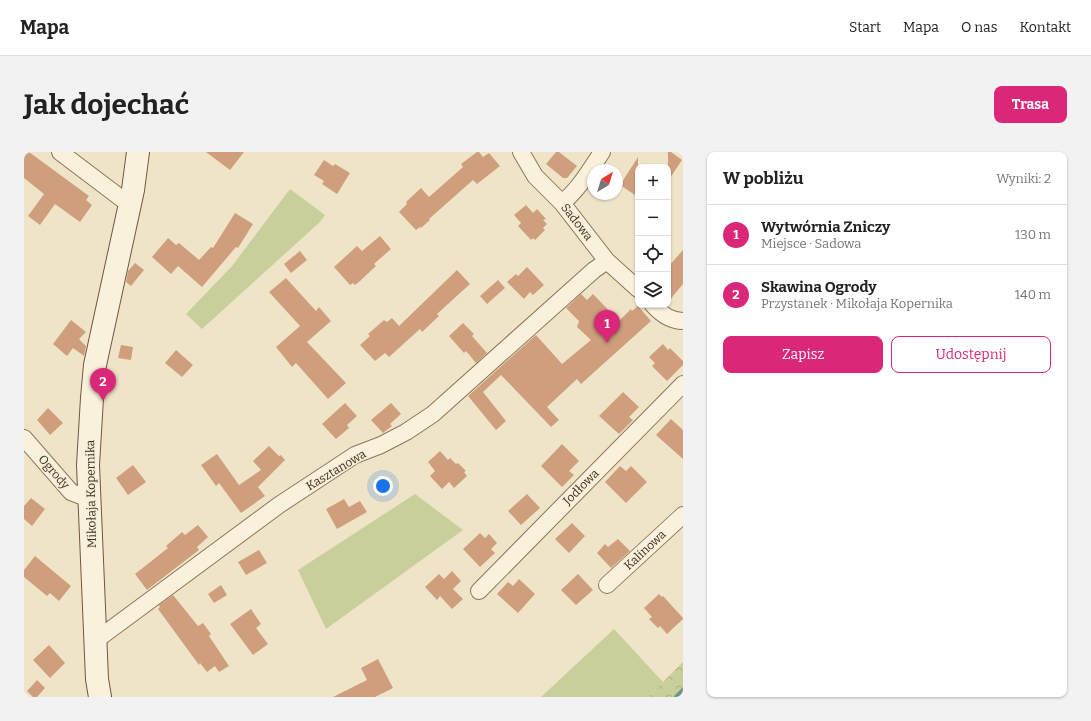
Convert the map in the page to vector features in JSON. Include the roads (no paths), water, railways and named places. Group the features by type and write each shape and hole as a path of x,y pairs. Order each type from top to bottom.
{"street":[{"path":"60,152 130,205"},
{"name":"Mikołaja Kopernika","path":"100,697 97,679 95,641 88,464 95,365 117,260 134,190 138,152"},
{"name":"Sadowa","path":"521,152 534,176 562,203 607,261 635,287"},
{"path":"562,203 578,188 602,152"},
{"name":"Kasztanowa","path":"95,641 279,505 355,455 381,445 406,432 433,414 594,270 607,261"},
{"path":"656,308 662,314 676,321 683,321"},
{"name":"Jodłowa","path":"478,591 683,384"},
{"name":"Ogrody","path":"24,438 71,492 89,500"},
{"name":"Kalinowa","path":"607,585 683,515"}],"waterway":[{"path":"676,697 683,690"}],"place":[{"name":"Wytwórnia Zniczy","path":"607,343"},
{"name":"Skawina Ogrody","path":"103,401"}]}
